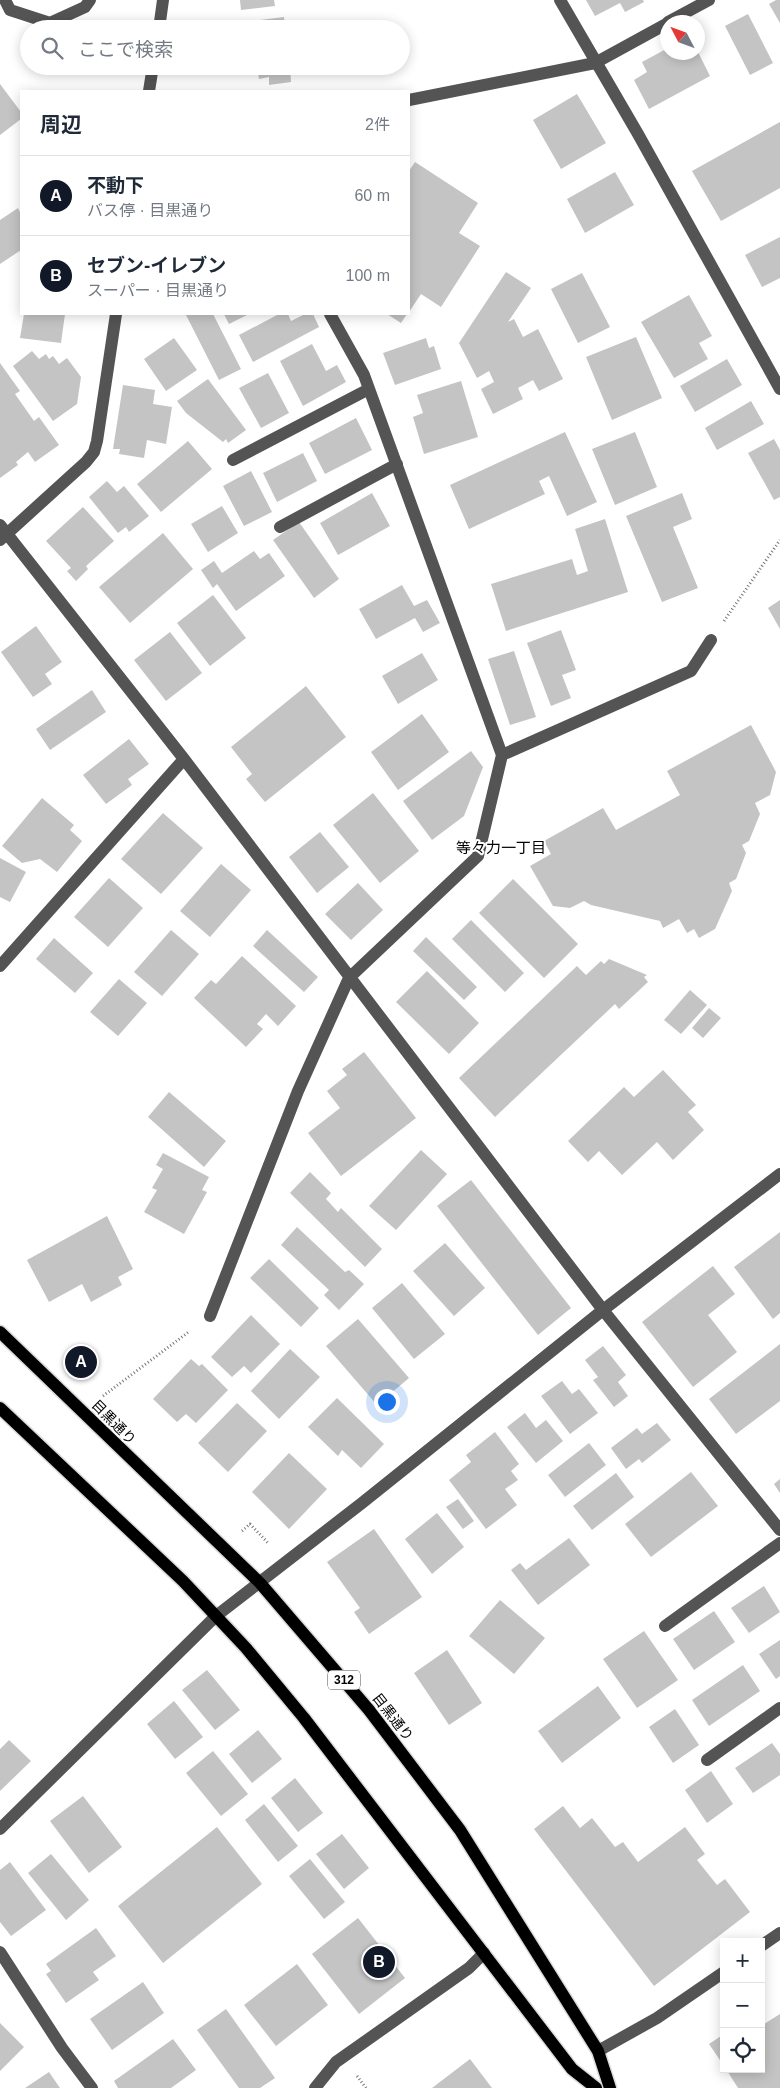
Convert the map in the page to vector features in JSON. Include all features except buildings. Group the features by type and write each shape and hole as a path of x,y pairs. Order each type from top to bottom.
{"main road":[{"name":"目黒通り","path":"0,1332 260,1583 369,1710 460,1830 598,2051 610,2088"},
{"path":"0,1408 184,1581 216,1616 304,1718 572,2069 596,2088"}],"street":[{"path":"5,0 10,10 41,20"},
{"path":"57,20 85,7 90,0"},
{"path":"160,20 163,0"},
{"path":"560,0 638,134 780,389"},
{"path":"682,15 709,0"},
{"path":"410,100 595,63 660,27"},
{"path":"150,90 152,75"},
{"path":"116,315 94,452 86,462 2,533 184,760 603,1310 780,1530"},
{"path":"210,1316 298,1091 349,978 478,856 502,755 364,375 331,315"},
{"path":"233,460 369,389"},
{"path":"280,527 397,464"},
{"path":"502,755 691,671 711,640"},
{"path":"0,966 184,760"},
{"path":"0,1829 216,1616 603,1310 780,1174"},
{"path":"665,1626 780,1543"},
{"path":"707,1760 780,1708"},
{"path":"765,1943 780,1933"},
{"path":"0,1952 62,2048 92,2088"},
{"path":"315,2088 336,2062 469,1968 484,1953"},
{"path":"598,2051 656,2018 720,1975"}],"path":[{"path":"711,640 780,540"},
{"path":"82,1411 210,1316"}],"place":[{"name":"不動下","path":"81,1362"},
{"name":"セブン-イレブン","path":"379,1962"}],"district":[{"name":"等々力一丁目","path":"501,847"}]}
